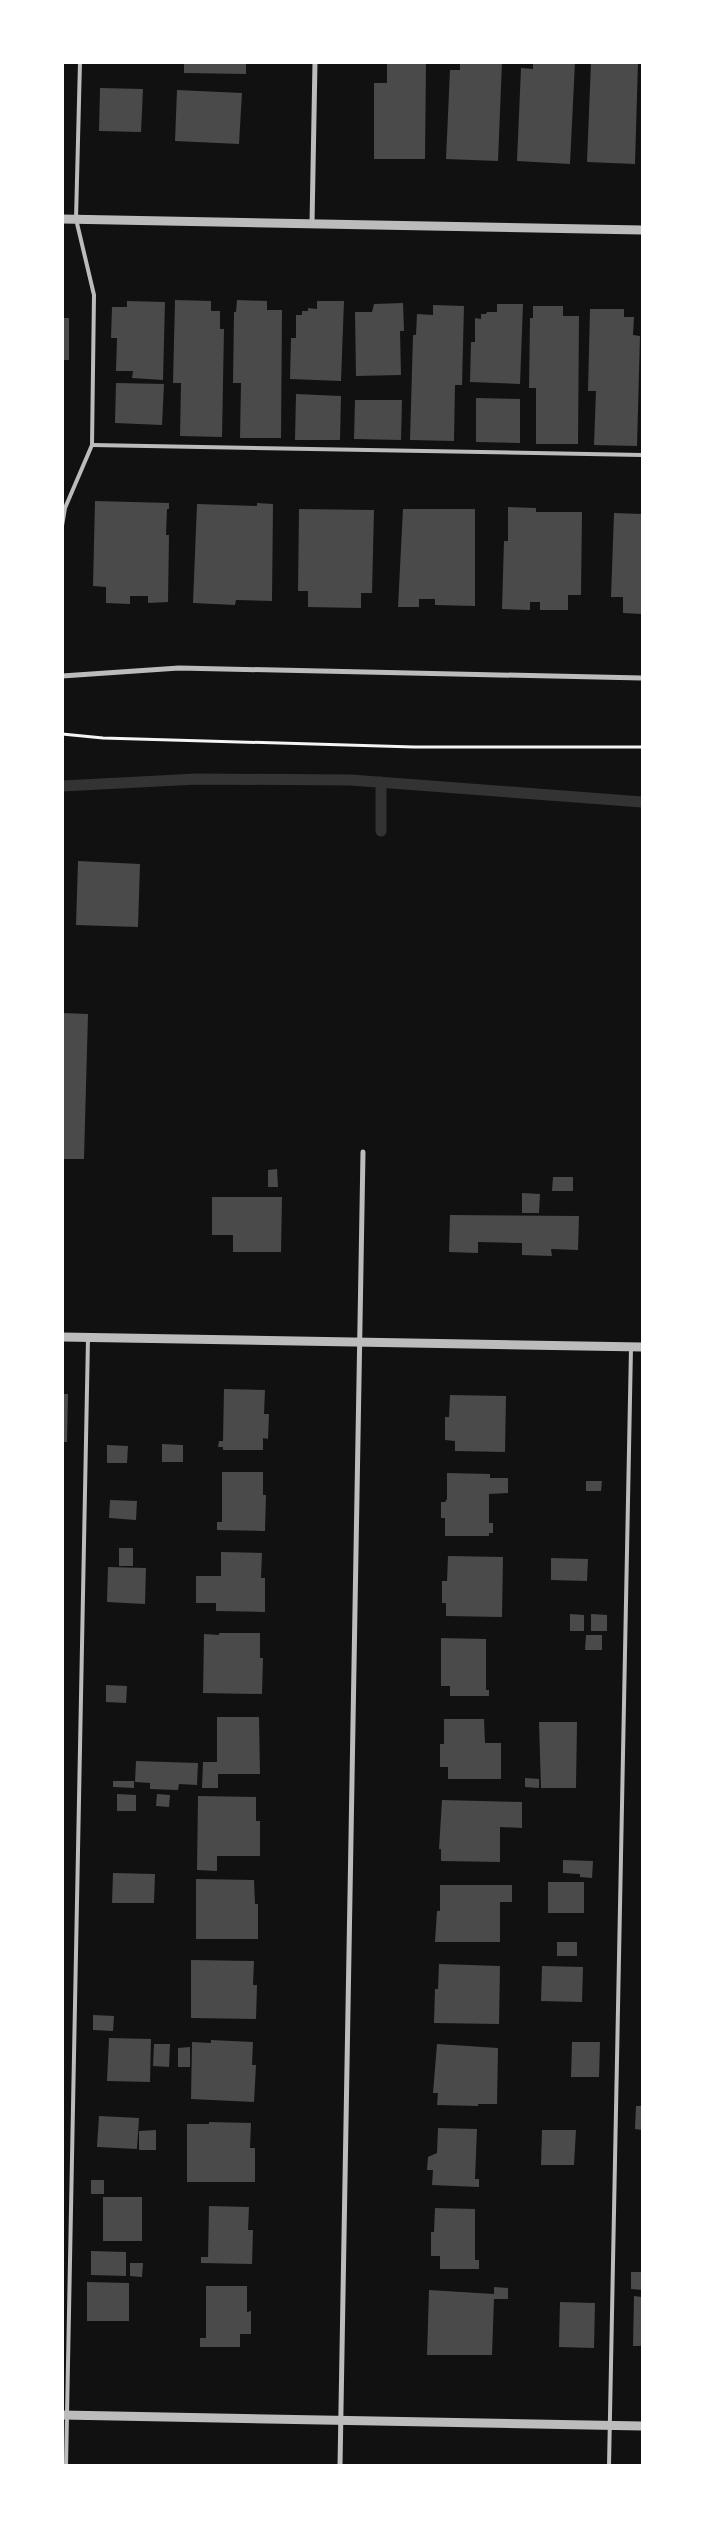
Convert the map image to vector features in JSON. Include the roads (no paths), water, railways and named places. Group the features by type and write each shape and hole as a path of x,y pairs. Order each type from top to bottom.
{"street":[{"path":"312,224 315,62"},
{"path":"62,219 642,230"},
{"path":"62,676 179,668 642,678"},
{"path":"340,2466 363,1152"},
{"path":"62,1338 642,1347"},
{"path":"65,2416 642,2426"}],"lane":[{"path":"62,526 65,508 92,445 94,294 76,219 80,62"},
{"path":"92,445 642,455"},
{"path":"66,2466 65,2416 88,1338"},
{"path":"609,2466 631,1347"}],"waterway":[{"path":"62,786 197,779 351,780 642,802"},
{"path":"381,782 381,831"}]}
